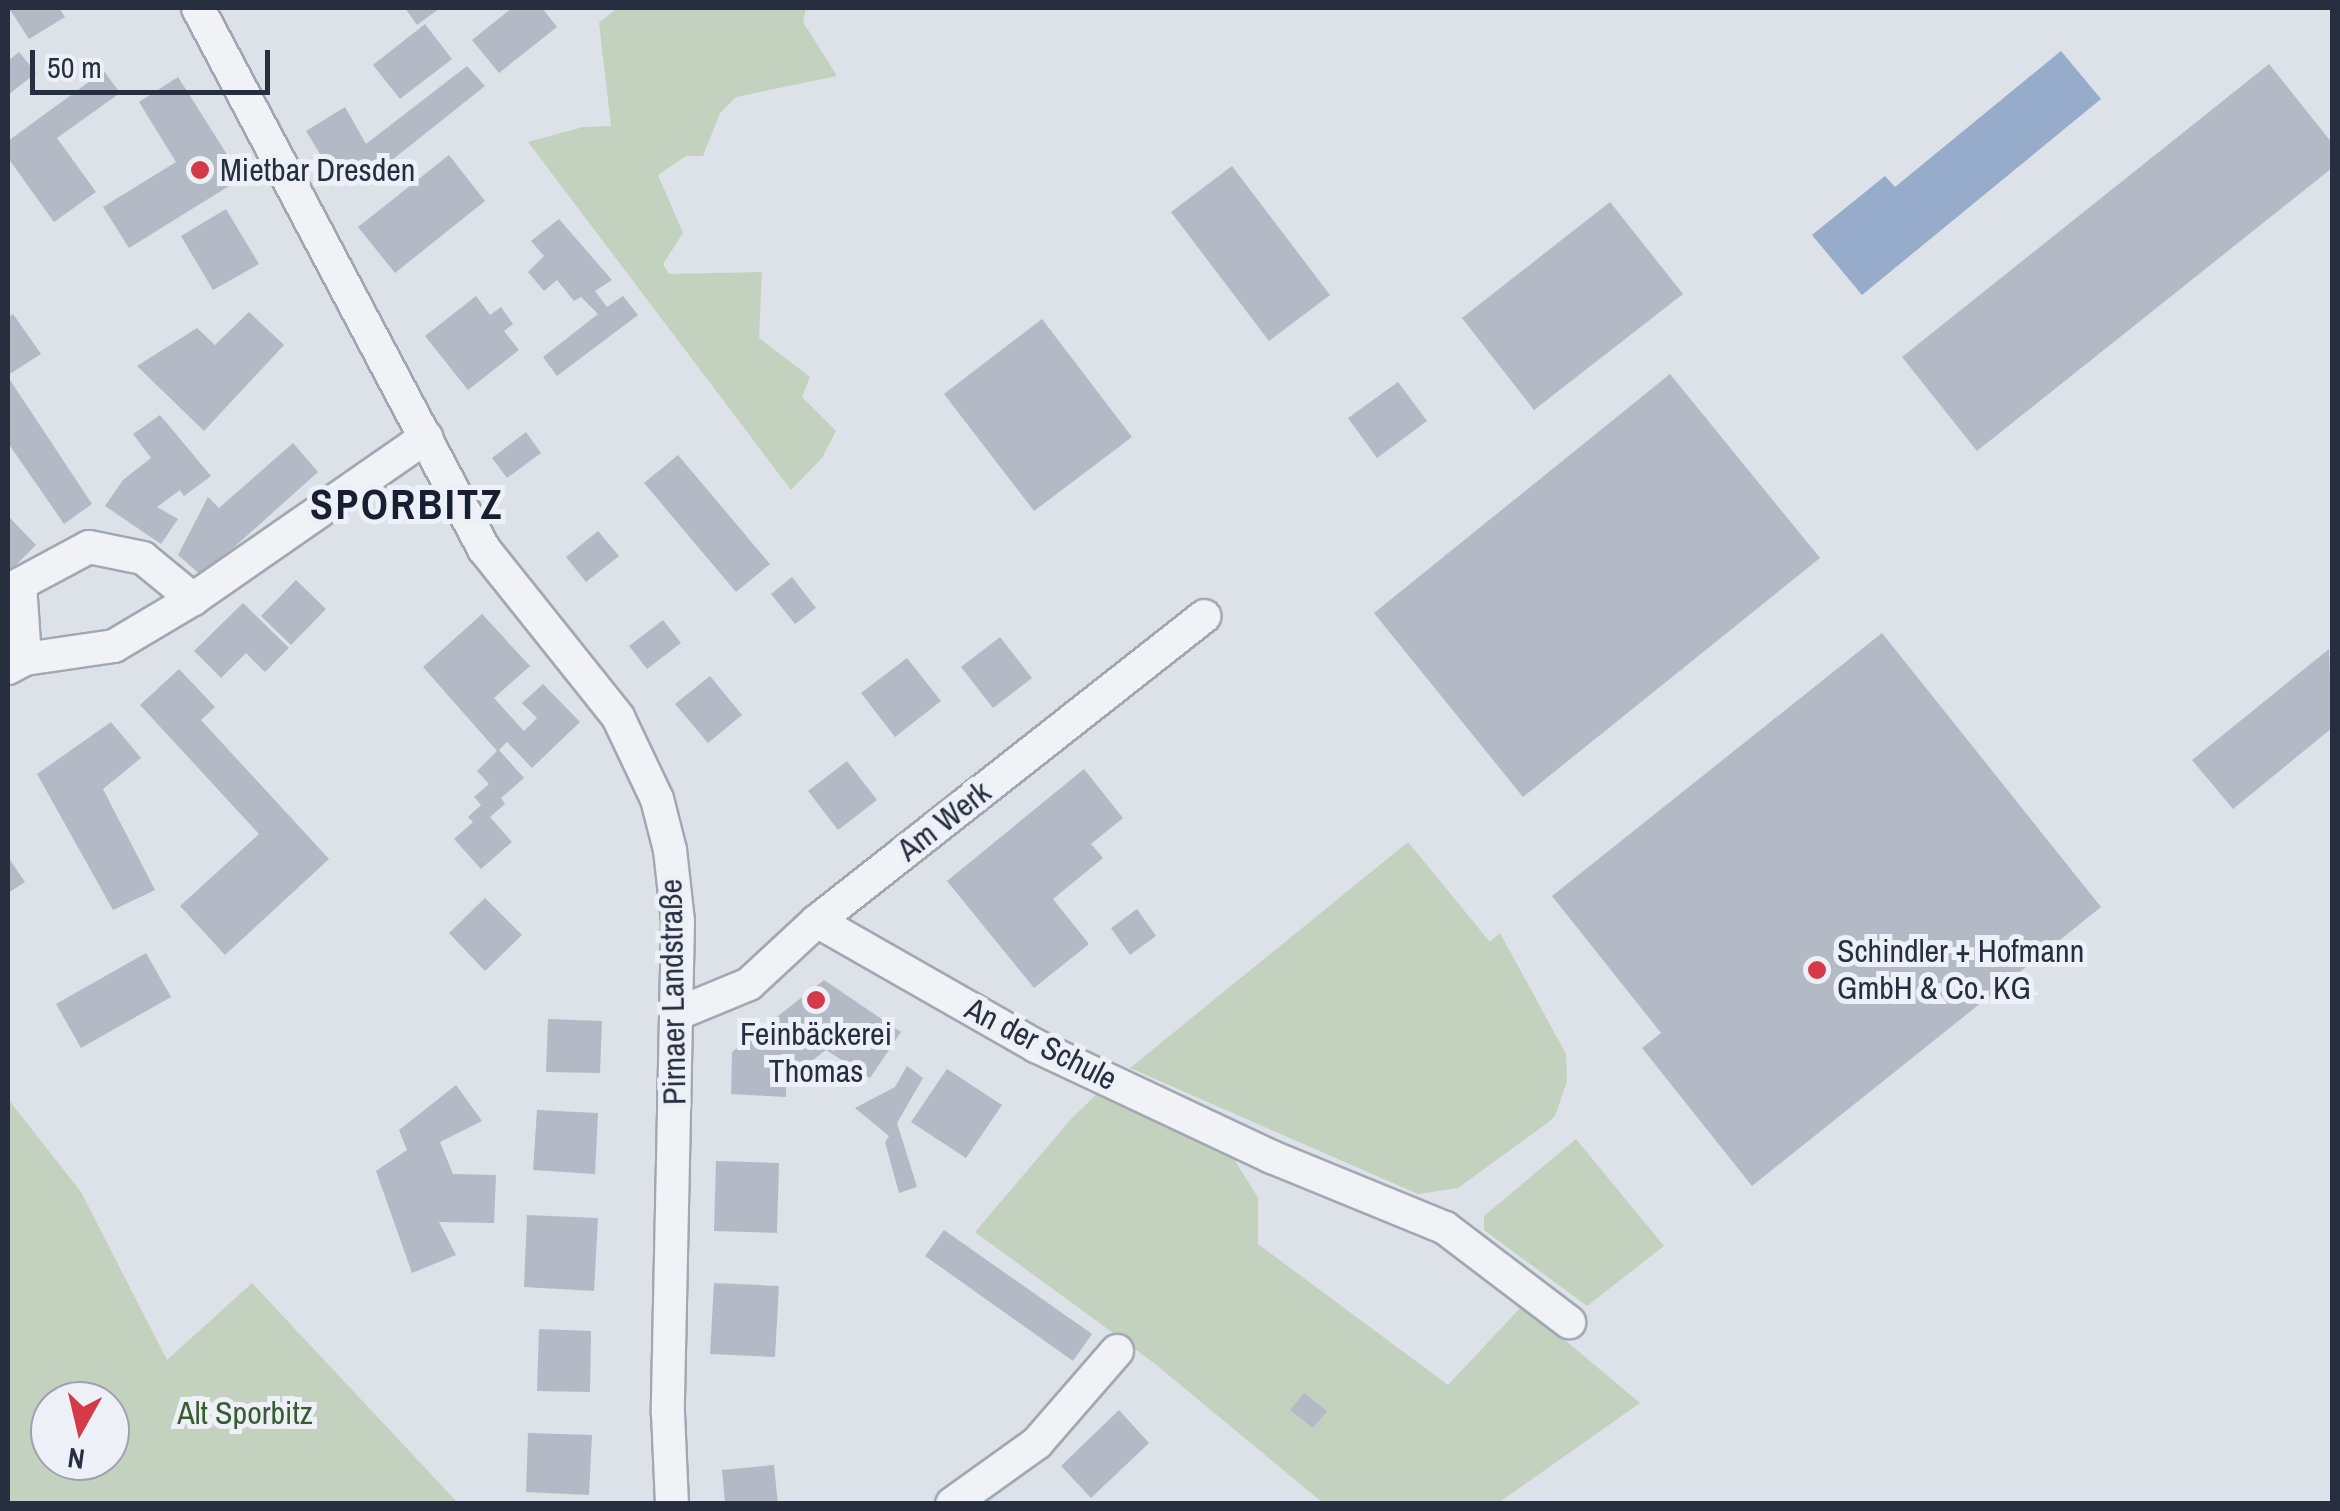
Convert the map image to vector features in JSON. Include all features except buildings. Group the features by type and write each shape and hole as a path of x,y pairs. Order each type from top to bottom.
{"street":[{"name":"Pirnaer Landstraße","path":"198,8 484,549 618,717 656,799 670,850 678,922 668,1413 672,1504"},
{"path":"193,599 142,558 89,547 20,584 16,663 114,646 193,599 426,436"},
{"name":"Am Werk","path":"678,1013 748,984 817,920 1204,616"},
{"name":"An der Schule","path":"817,920 1036,1046 1272,1157 1444,1228 1569,1322"},
{"path":"952,1504 1037,1443 1117,1351"}],"green space":[{"path":"617,8 806,8 803,22 837,76 736,97 720,113 703,156 686,156 658,175 683,233 663,264 669,274 762,272 759,338 810,377 802,397 836,431 822,458 791,490 528,142 583,127 611,126 599,23"},
{"path":"1408,842 1490,942 1500,933 1566,1054 1567,1081 1555,1116 1546,1124 1458,1188 1418,1194 1130,1068"},
{"path":"1100,1091 1226,1146 1258,1198 1258,1244 1448,1385 1523,1305 1640,1403 1498,1503 1323,1503 1154,1363 975,1232 1071,1119"},
{"name":"Alt Sporbitz","path":"8,1099 81,1192 167,1360 252,1283 458,1503 8,1503"},
{"path":"1576,1139 1664,1246 1587,1306 1484,1230 1484,1216"}],"water":[{"path":"2061,51 2101,99 1862,295 1812,235 1885,176 1895,187"}],"place":[{"name":"Mietbar Dresden","path":"200,170"},
{"name":"Schindler + Hofmann GmbH & Co. KG","path":"1817,970"},
{"name":"Feinbäckerei Thomas","path":"816,1000"}],"district":[{"name":"SPORBITZ","path":"407,504"}]}
